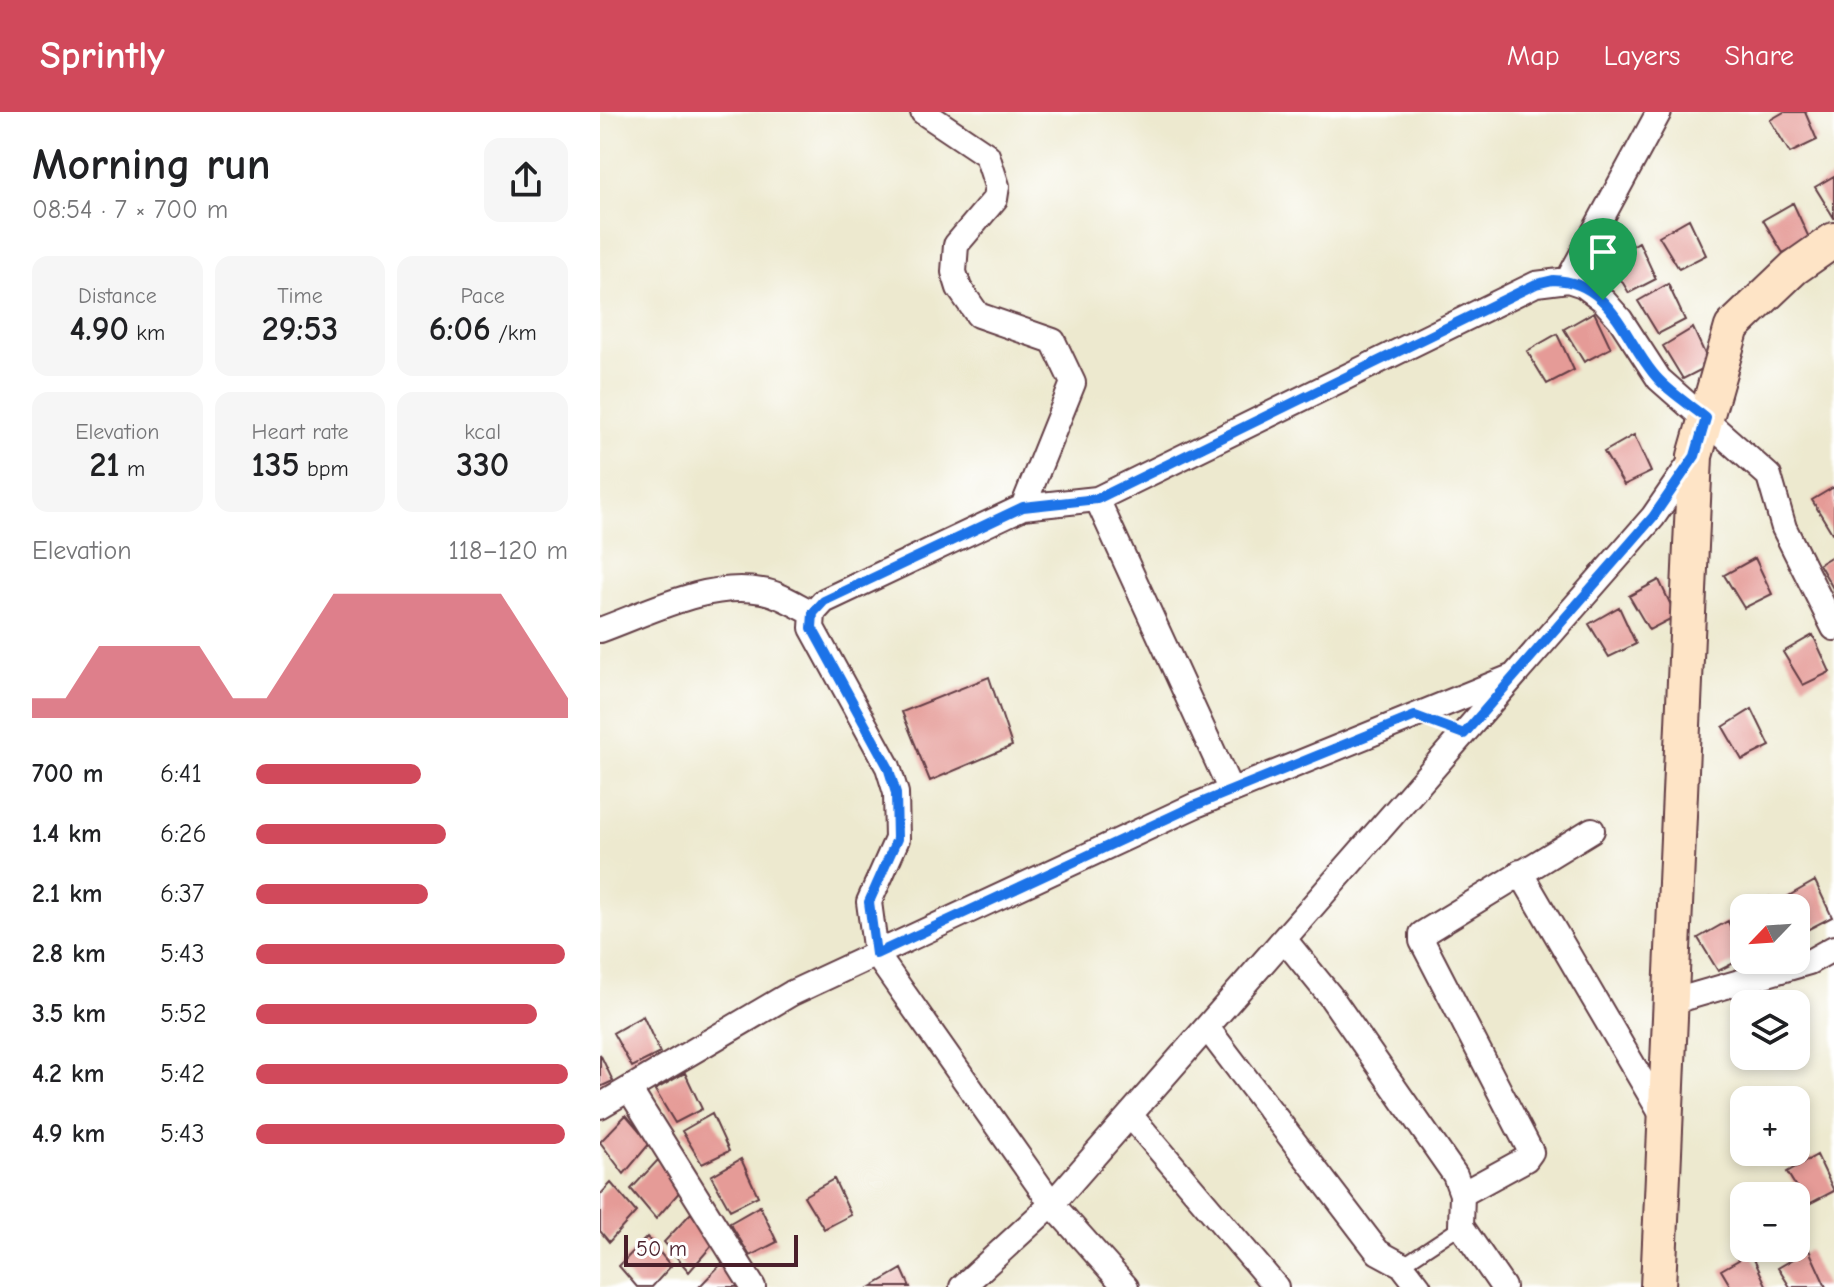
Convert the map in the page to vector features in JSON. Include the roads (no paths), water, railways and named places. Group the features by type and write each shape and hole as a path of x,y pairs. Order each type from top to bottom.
{"street":[{"path":"923,112 987,155 997,186 995,199 956,245 954,272 959,288 978,315 1053,341 1073,383 1023,507"},
{"path":"1568,280 1659,112"},
{"path":"1658,1287 1695,456 1732,327 1794,268 1834,240"},
{"path":"1126,1287 1052,1204 876,954 869,902 897,839 896,793 888,767 812,628 813,613 824,601 1023,507 1097,499 1536,284 1568,280 1583,285 1603,300 1620,319 1652,371 1769,476 1784,528 1834,628"},
{"path":"962,1287 1052,1204 1208,1029 1653,517 1695,456"},
{"path":"1097,499 1231,791"},
{"path":"600,630 699,594 739,589 765,591 813,613"},
{"path":"600,1106 792,993 1231,791 1517,675"},
{"path":"1415,716 1464,734"},
{"path":"1462,1194 1526,1159 1531,1152 1422,941 1422,934 1592,830"},
{"path":"1520,872 1665,1120"},
{"path":"1284,939 1385,1073 1455,1175 1462,1194 1461,1226 1503,1287"},
{"path":"1671,1002 1809,962 1834,948"},
{"path":"1208,1029 1378,1252 1402,1265 1419,1287"},
{"path":"629,1089 753,1287"},
{"path":"1130,1115 1276,1287"}],"lane":[{"path":"1402,1265 1461,1226"}]}
